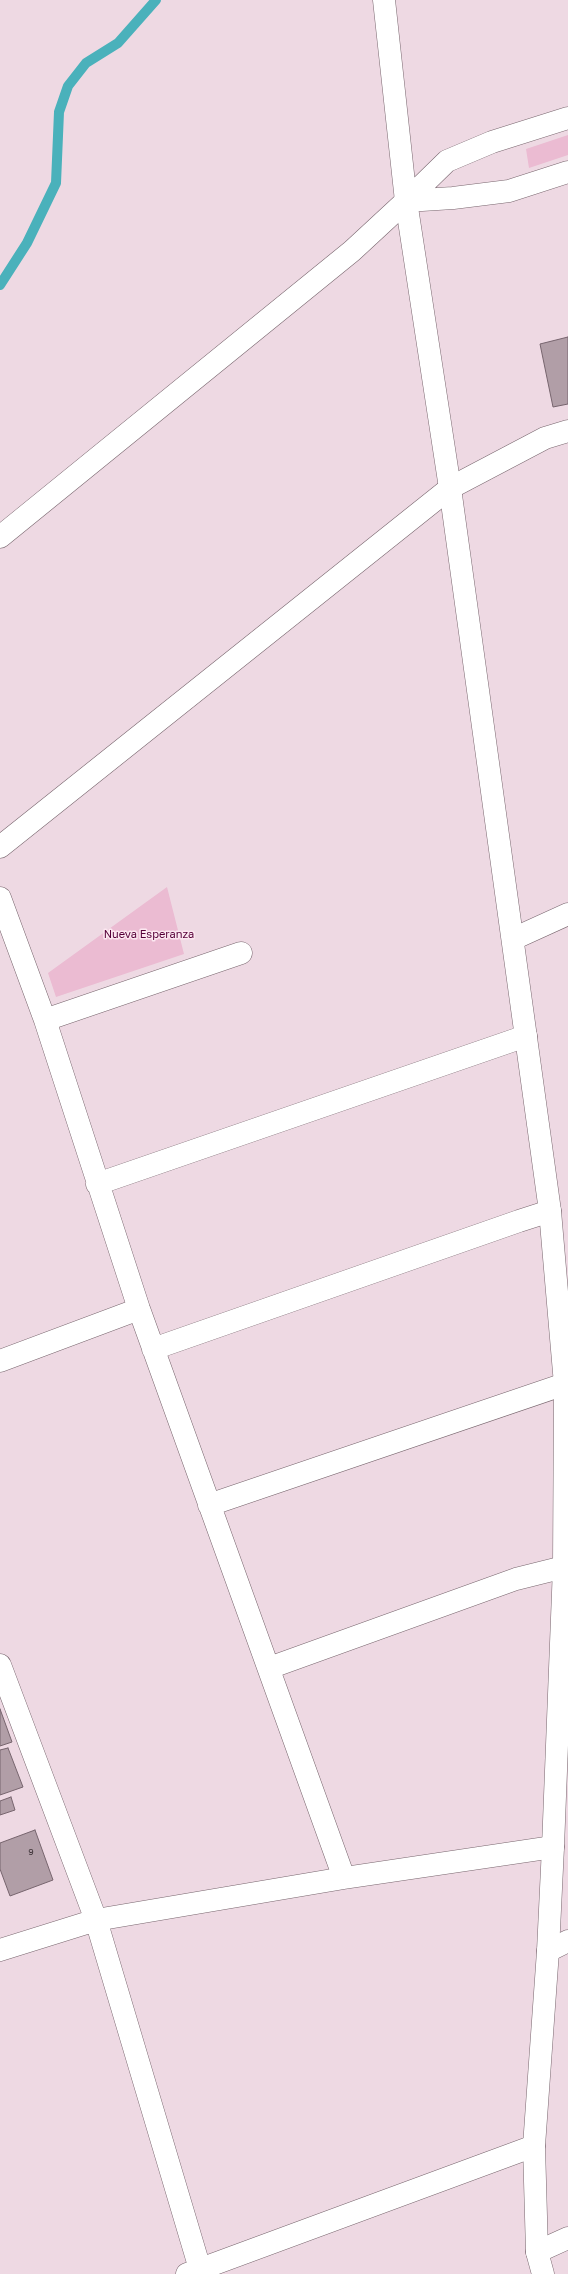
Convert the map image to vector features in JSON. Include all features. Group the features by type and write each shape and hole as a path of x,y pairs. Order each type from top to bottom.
{"street":[{"path":"384,0 406,201 450,488 550,1211 565,1384 566,1457 564,1567 553,1847 548,1951 534,2146 537,2252 543,2274"},
{"path":"0,537 352,251 447,162 492,142 568,118"},
{"path":"406,201 453,198 509,191 568,172"},
{"path":"0,847 450,488 545,438 568,431"},
{"path":"0,898 45,1020 138,1309 344,1878"},
{"path":"513,940 568,914"},
{"path":"45,1020 241,953"},
{"path":"97,1184 526,1036"},
{"path":"153,1349 550,1211"},
{"path":"0,1361 138,1309"},
{"path":"209,1505 565,1384"},
{"path":"269,1668 516,1579 564,1567"},
{"path":"0,1665 96,1920 196,2272 534,2146"},
{"path":"0,1950 96,1920 344,1878 553,1847"},
{"path":"548,1951 568,1941"},
{"path":"527,2274 537,2252 568,2238"}],"green space":[{"path":"568,135 568,155 529,168 526,149"},
{"name":"Nueva Esperanza","path":"167,887 184,954 56,997 48,973"}],"building":[{"path":"568,337 568,404 553,407 540,344"},
{"path":"0,1709 12,1742 0,1746"},
{"path":"8,1748 23,1787 0,1795 0,1750"},
{"path":"11,1797 15,1810 0,1815 0,1801"},
{"path":"35,1830 53,1880 10,1896 0,1869 0,1843"}],"waterway":[{"path":"0,285 27,243 56,183 59,112 68,86 86,63 118,43 156,0"}]}
